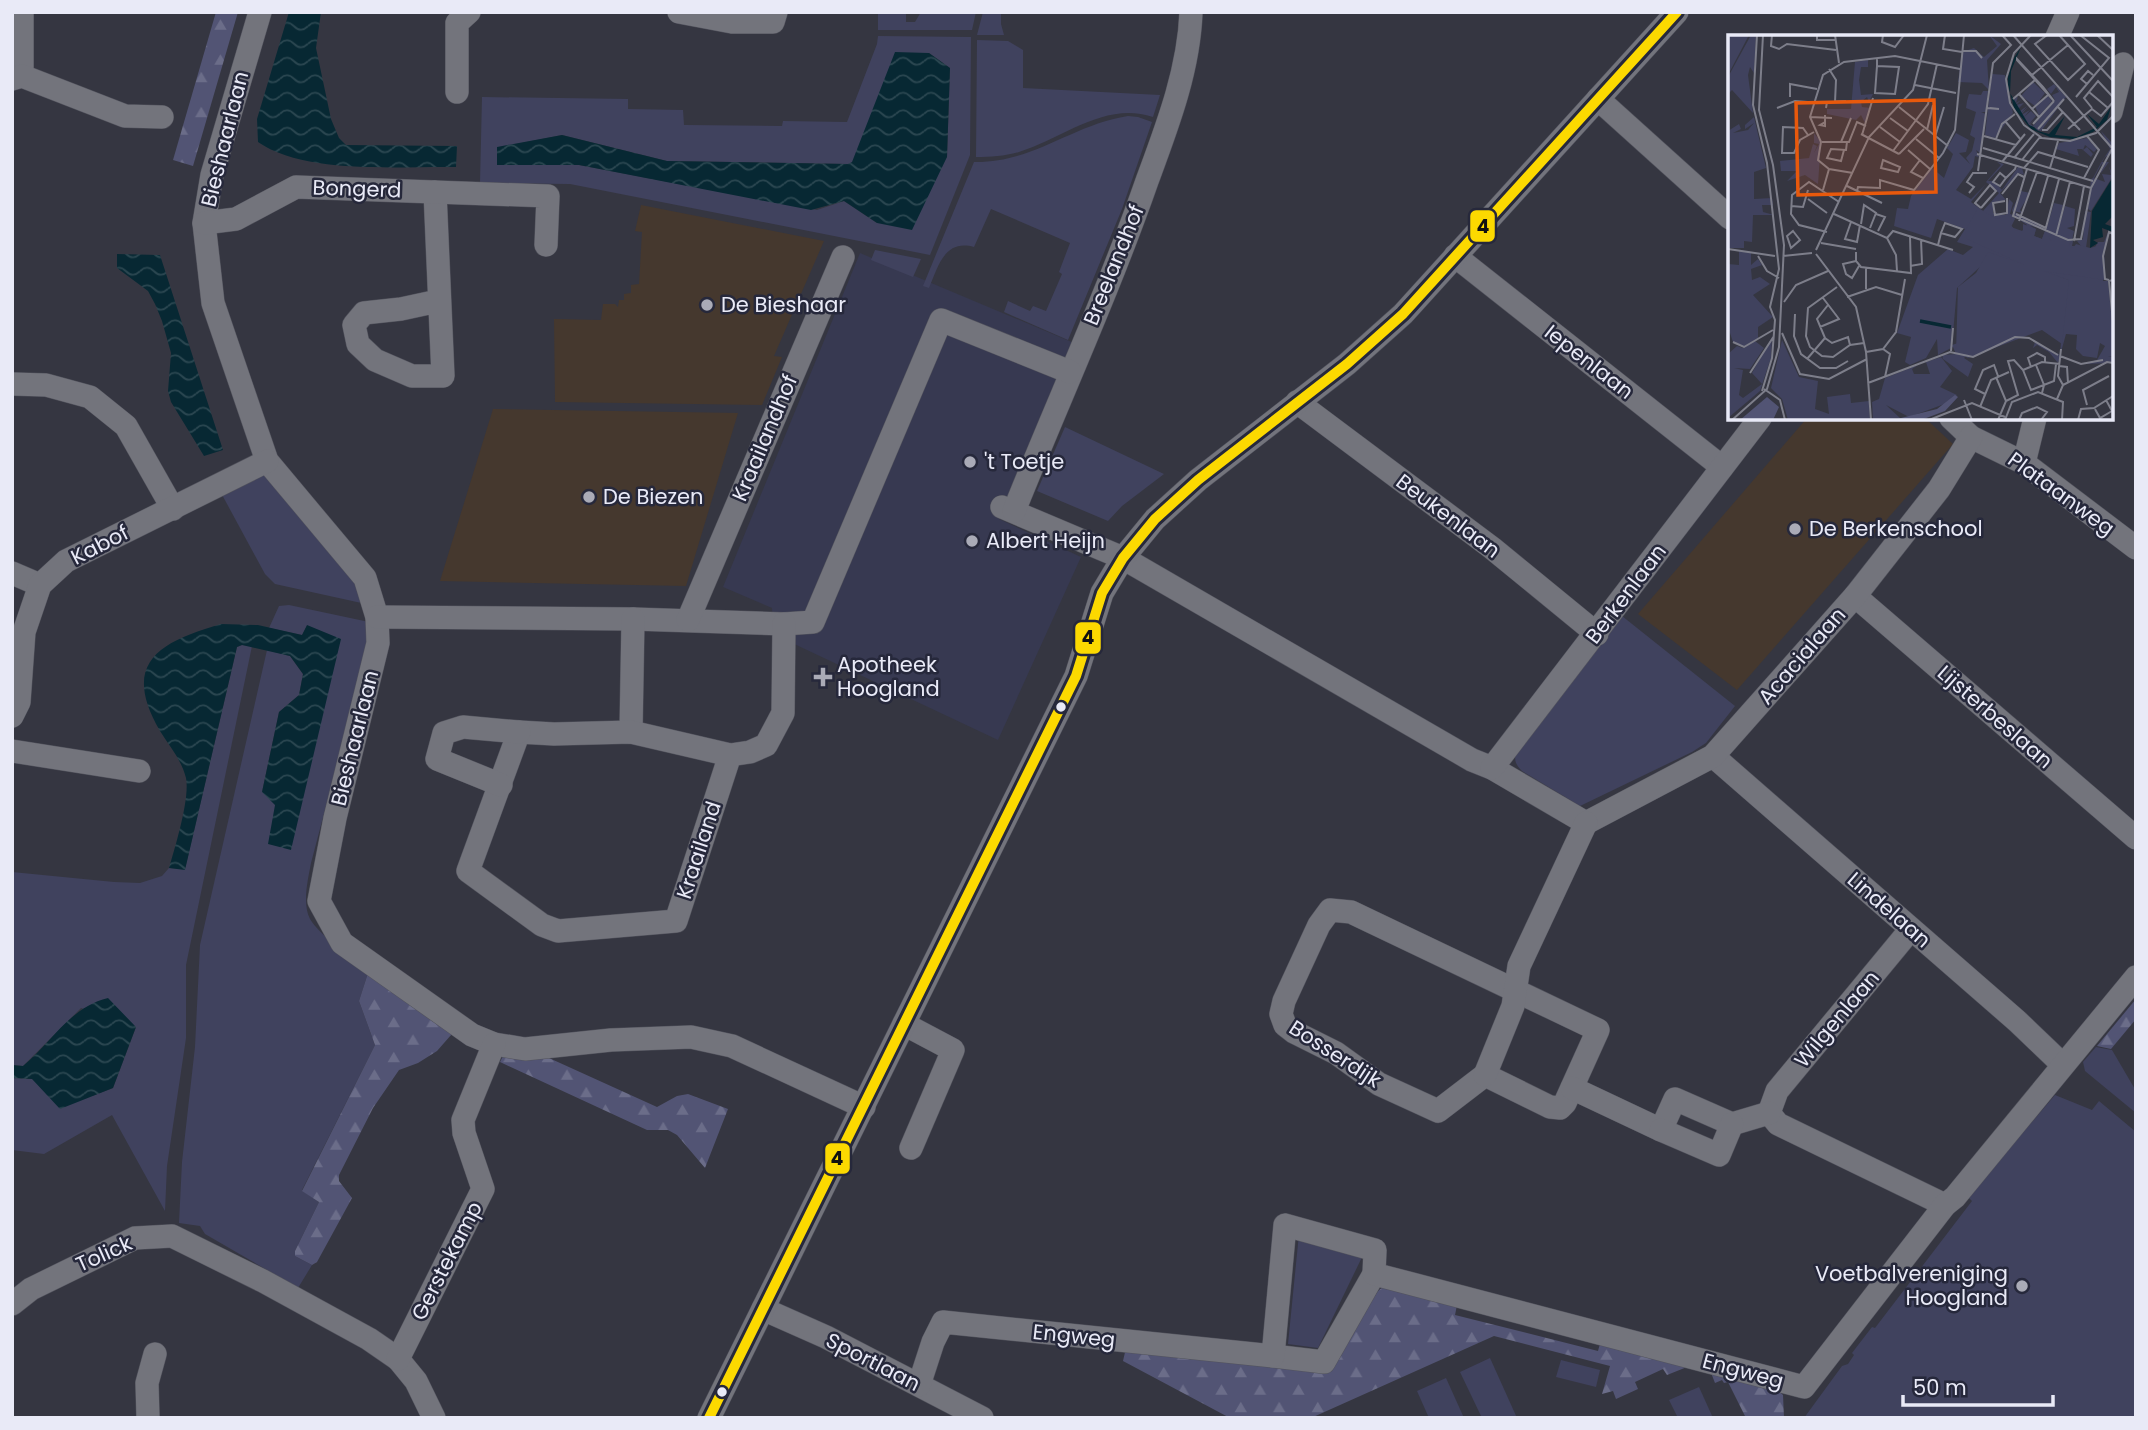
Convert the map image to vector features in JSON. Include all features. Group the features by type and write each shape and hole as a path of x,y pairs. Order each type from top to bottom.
{"street":[{"path":"22,12 17,78 125,116 162,117"},
{"name":"Bieshaarlaan","path":"260,12 212,176 204,223 213,303 267,461 365,578 377,617 378,643 335,818 319,901 342,943 472,1035 494,1044 525,1049 611,1040 691,1037 732,1046 864,1107"},
{"path":"457,92 457,23 468,12"},
{"path":"679,12 732,22 773,22 775,12"},
{"name":"Breelandhof","path":"1123,558 1008,509 1126,242 1168,124 1183,70 1192,12"},
{"path":"709,1418 1076,676 1102,593 1123,558 1155,519 1198,480 1347,364 1385,330 1677,12"},
{"path":"2058,35 2068,12"},
{"path":"2113,104 2123,64"},
{"path":"1598,99 1728,216"},
{"name":"Bongerd","path":"204,223 236,219 296,187 548,196 546,245"},
{"path":"435,192 438,301"},
{"name":"Iepenlaan","path":"1455,256 1722,467"},
{"name":"Kraailandhof","path":"688,620 843,257"},
{"path":"377,617 633,619 784,624 813,622 884,459 937,311 1070,372"},
{"path":"12,384 46,385 90,397 125,426 173,509"},
{"name":"Beukenlaan","path":"1297,401 1492,548 1597,634"},
{"name":"Berkenlaan","path":"1492,768 1758,420"},
{"name":"Plataanweg","path":"1953,420 1971,437 2024,463 2136,548"},
{"path":"2024,463 2035,420"},
{"name":"Acacialaan","path":"1586,823 1713,756 1855,596 1940,489 1971,437"},
{"name":"Kabof","path":"12,716 19,702 24,632 40,585 66,561 267,461"},
{"path":"1123,558 1586,823 1518,966 1513,1006 1485,1075"},
{"path":"12,573 40,585"},
{"name":"Lijsterbeslaan","path":"1855,596 2136,838"},
{"path":"631,732 633,619"},
{"path":"501,785 438,759 444,733 463,727 554,734 631,732 730,755 766,746 783,713 784,624"},
{"name":"Kraailand","path":"519,732 468,871 542,925 558,931 676,921 730,755"},
{"path":"12,751 139,771"},
{"name":"Lindelaan","path":"1713,756 2017,1021 2063,1065"},
{"name":"Bosserdijk","path":"1330,910 1351,912 1515,990 1598,1030 1565,1103 1560,1108 1550,1107 1485,1075 1438,1111 1379,1084 1336,1052 1294,1032 1285,1025 1281,1014 1284,1001 1319,925 1330,910"},
{"name":"Wilgenlaan","path":"1769,1113 1777,1091 1911,929"},
{"name":"Engweg","path":"919,1385 933,1342 943,1322 1324,1362 1374,1274 1804,1388 1945,1205 1955,1197 2136,977"},
{"path":"904,1024 953,1050 911,1149"},
{"name":"Gerstekamp","path":"398,1359 483,1189 464,1133 463,1120 494,1044"},
{"path":"1572,1088 1719,1155 1732,1124"},
{"path":"1661,1130 1675,1099 1732,1124 1769,1113 1778,1124 1945,1205"},
{"path":"1273,1356 1285,1225 1375,1250 1374,1274"},
{"name":"Tolick","path":"12,1304 31,1289 135,1238 172,1236 275,1287 369,1339 398,1359 416,1381 434,1418"},
{"name":"Sportlaan","path":"763,1309 826,1337 982,1418"},
{"path":"148,1418 147,1382 155,1354"}],"shaded area":[{"path":"878,12 906,12 906,22 915,22 921,12 976,12 972,30 878,30"},
{"path":"983,12 1001,12 1004,35 977,35"},
{"path":"878,36 971,37 970,155 930,255 570,184 480,183 482,97 628,99 628,109 683,110 684,125 782,126 783,121 847,122","holes":["929,53 950,68 947,157 877,223 844,201 817,210 579,165 497,165 497,148 562,135 667,161 848,164 852,163"]},
{"path":"977,40 1008,41 1023,50 1023,88 1160,95 1153,117 1135,113 1101,117 1019,152 976,157"},
{"path":"1128,116 1152,122 1122,209 1068,340 1004,312 1008,301 1030,311 1033,306 1046,311 1062,274 1059,272 1070,243 991,209 974,247 956,247 949,251 939,264 929,288 923,286 974,162 996,161 1015,156 1088,127"},
{"name":"De Bieshaar","path":"641,205 824,241 774,356 782,357 762,405 555,402 554,319 601,320 603,304 615,304 618,307 619,300 624,300 624,294 631,293 631,285 639,284 642,232 635,231"},
{"path":"875,250 921,259 913,277 871,260"},
{"path":"860,253 1074,343 999,519 1081,557 998,740 773,634 772,608 723,587"},
{"name":"De Biezen","path":"493,409 738,413 686,586 440,581"},
{"name":"De Berkenschool","path":"1805,420 1927,420 1953,444 1737,690 1638,614"},
{"path":"1065,427 1164,474 1122,506 1108,521 1037,491"},
{"path":"268,472 358,586 366,604 275,584 265,574 220,491"},
{"path":"289,605 369,622 367,650 311,863 306,899 308,913 314,925 368,973 359,1001 375,1045 302,1190 319,1202 295,1251 295,1256 312,1265 298,1288 205,1234 200,1226 179,1223 182,1162 195,1047 200,945 267,650 290,656 303,674 299,695 279,712 262,792 340,640 307,626 302,635 269,628 279,606"},
{"path":"1622,616 1735,706 1706,743 1580,806 1522,771 1516,763 1516,752"},
{"path":"252,646 186,965 186,1038 167,1166 165,1211 112,1115 44,1154 12,1150 12,1078 32,1079 92,1096 113,1088 136,1027 81,1008 23,1066 12,1065 12,872 140,883 162,876 169,868 185,869 237,647"},
{"path":"2096,1047 2112,1050 2136,1091 2136,1113 2085,1071 2083,1062"},
{"name":"Voetbalvereniging Hoogland","path":"2055,1095 2092,1110 2099,1101 2136,1132 2136,1418 1804,1418 1972,1201 1968,1197"},
{"path":"1299,1234 1364,1253 1318,1348 1288,1344"},
{"path":"1490,1358 1517,1418 1482,1418 1460,1372"},
{"path":"1561,1360 1600,1370 1596,1387 1556,1377"},
{"path":"1446,1378 1464,1418 1429,1418 1417,1391"},
{"path":"1699,1387 1713,1418 1678,1418 1669,1400"}],"green space":[{"path":"216,12 238,12 193,166 173,160"},
{"path":"368,973 453,1028 451,1035 437,1051 418,1063 399,1070 373,1108 339,1175 339,1181 352,1198 317,1262 312,1265 295,1256 319,1202 302,1191 375,1045 359,1001"},
{"path":"2136,999 2136,1019 2111,1049 2097,1046"},
{"path":"538,1053 657,1107 677,1096 688,1094 728,1109 705,1168 677,1135 668,1130 647,1130 500,1062 504,1054"},
{"path":"1385,1285 1458,1300 1455,1315 1598,1351 1601,1340 1697,1363 1667,1375 1663,1369 1635,1382 1638,1389 1616,1399 1613,1391 1602,1394 1610,1366 1494,1336 1311,1418 1230,1418 1123,1361 1126,1348 1327,1371 1378,1291"},
{"path":"1708,1365 1769,1382 1783,1395 1784,1418 1746,1418 1728,1382 1724,1383 1722,1380 1715,1383"}],"water":[{"path":"289,12 321,12 316,48 331,119 339,138 346,145 457,146 456,167 326,164 278,153 258,142 257,119"},
{"path":"895,52 929,53 950,68 947,157 912,230 877,223 844,201 811,210 579,165 497,165 497,147 562,135 667,161 848,164 852,162"},
{"path":"117,254 160,255 223,450 204,456 171,402 168,391 171,353 162,321 148,291 117,268"},
{"path":"221,624 258,625 302,635 307,625 341,639 291,850 268,844 275,805 262,792 279,712 299,695 303,674 290,656 242,645 237,647 185,870 169,868 184,810 186,778 149,707 144,688 146,672 153,658 164,648"},
{"path":"108,998 136,1027 113,1088 60,1109 32,1079 12,1078 12,1065 23,1066 72,1017"}],"transit line":[{"name":"4","path":"709,1418 1076,676 1102,593 1123,558 1155,519 1198,480 1347,364 1403,314 1677,12"}],"place":[{"name":"De Bieshaar","path":"707,305"},
{"name":"'t Toetje","path":"970,462"},
{"name":"De Biezen","path":"589,497"},
{"name":"De Berkenschool","path":"1795,529"},
{"name":"Albert Heijn","path":"972,541"},
{"name":"Apotheek Hoogland","path":"823,677"},
{"name":"Voetbalvereniging Hoogland","path":"2022,1286"}]}
